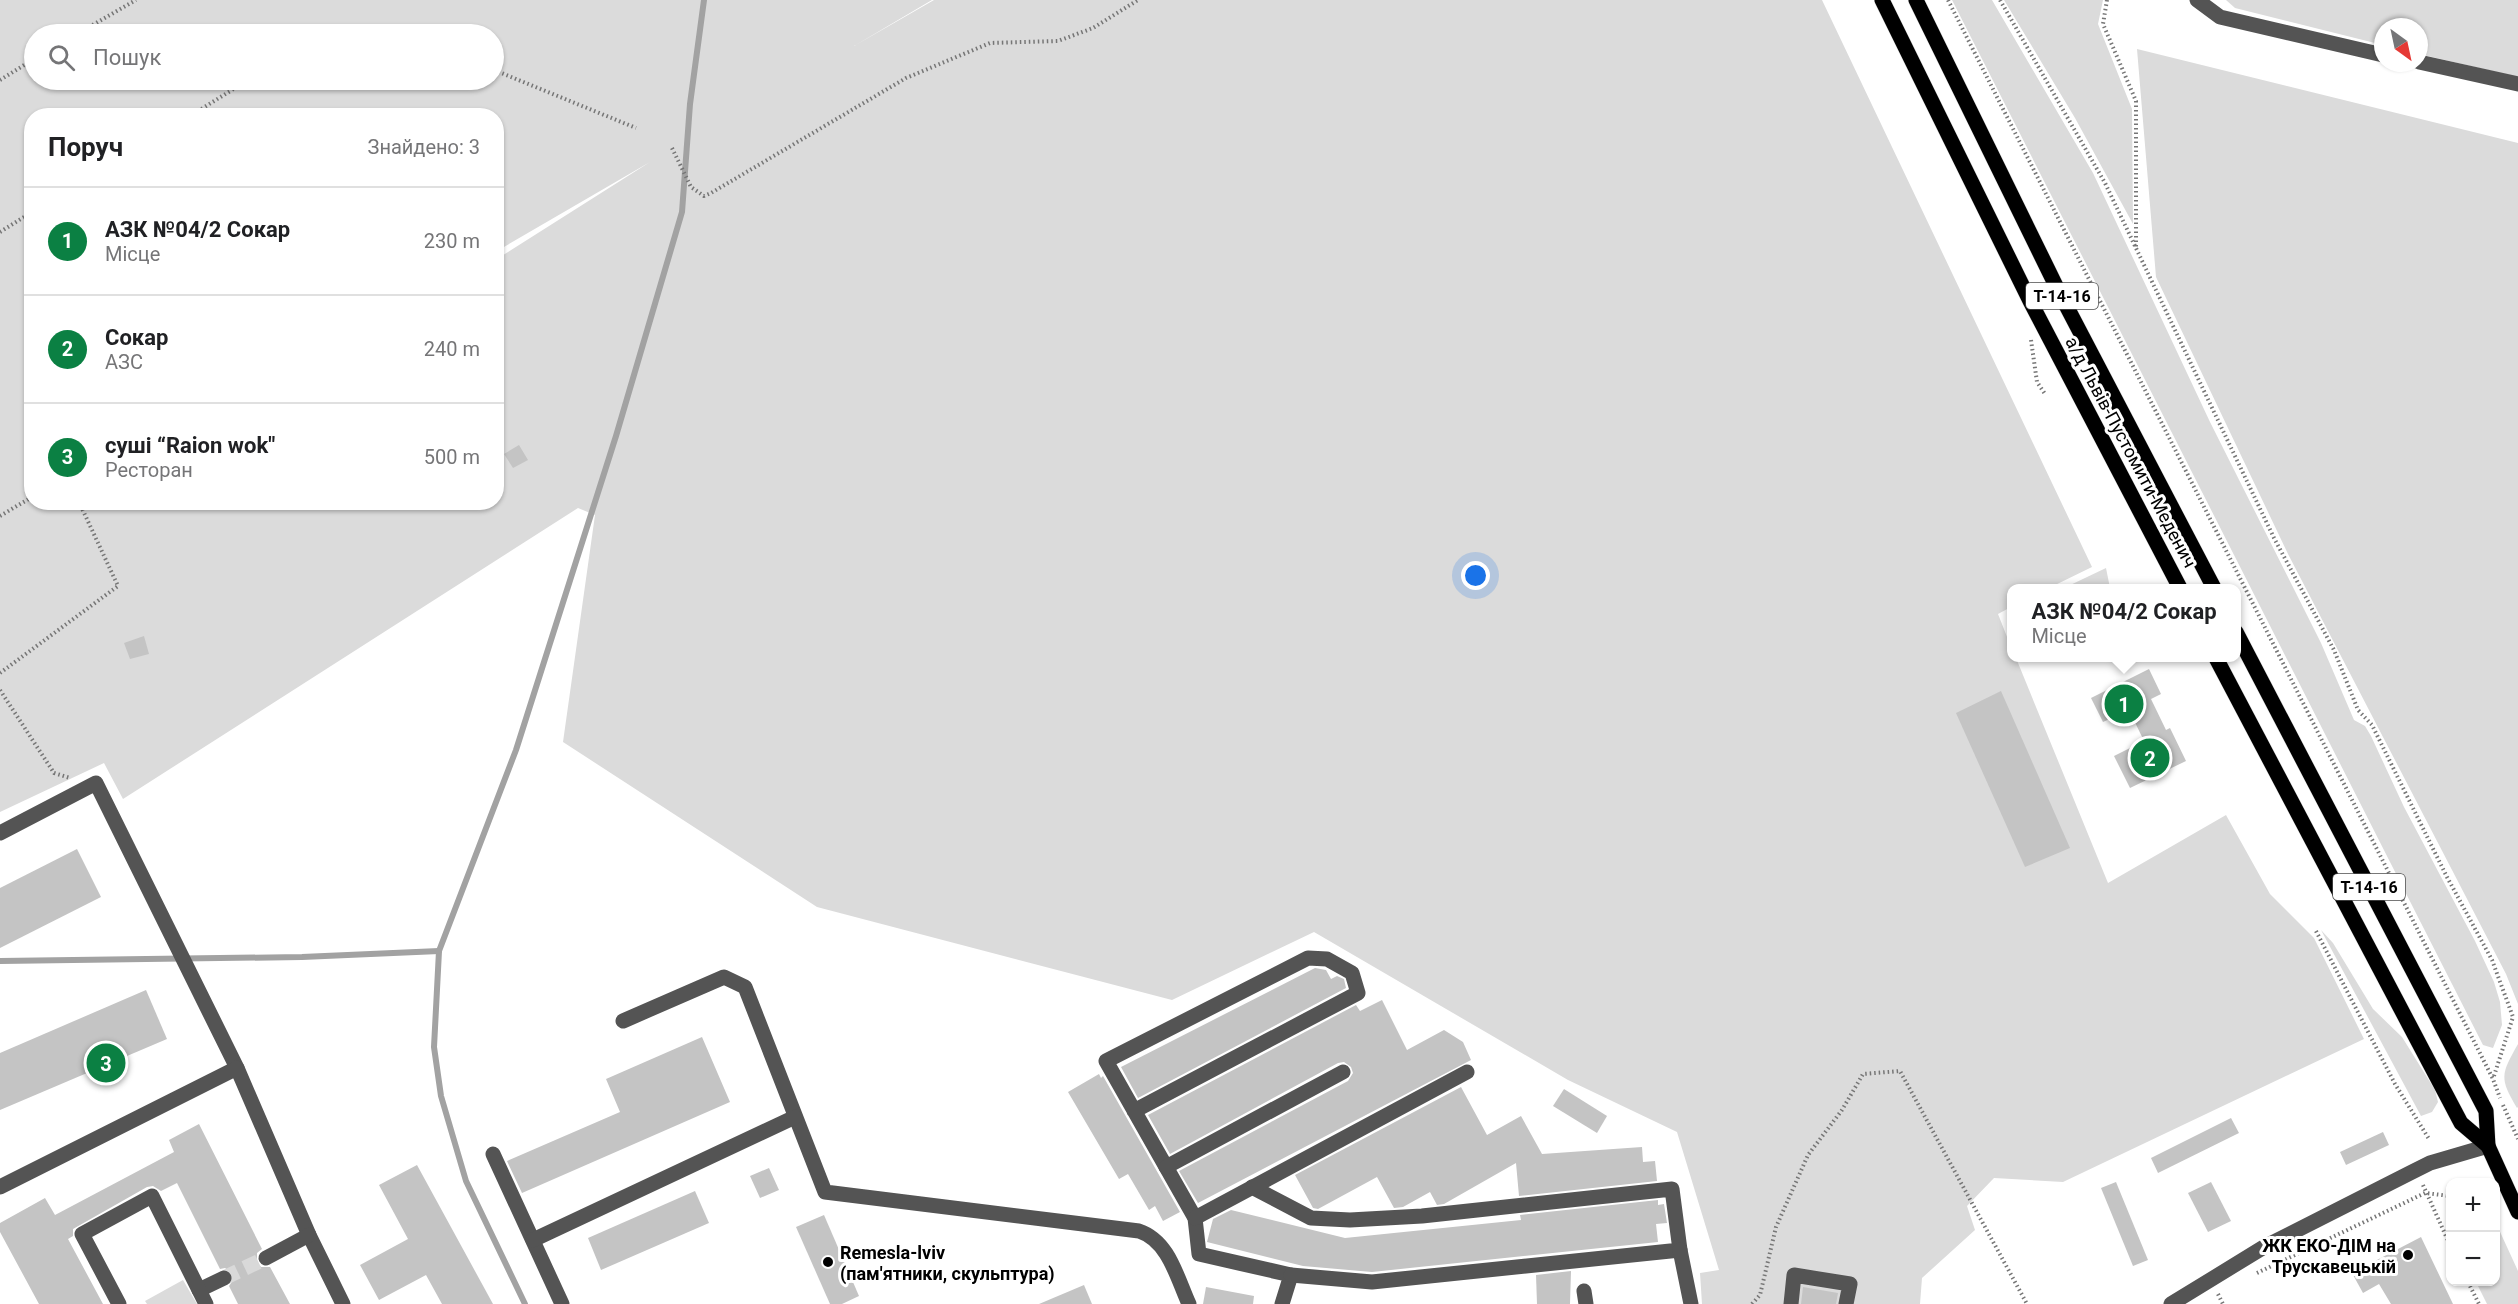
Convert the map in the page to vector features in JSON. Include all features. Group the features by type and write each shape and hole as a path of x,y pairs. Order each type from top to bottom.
{"main road":[{"name":"а/д Львів-Пустомити-Меденич","path":"1881,0 2030,301 2178,584"},
{"name":"Т-14-16","path":"1916,0 2057,288 2212,584"},
{"name":"Т-14-16","path":"2241,642 2486,1111 2488,1146 2518,1212"},
{"name":"Т-14-16","path":"2219,662 2461,1123 2488,1146"}],"street":[{"path":"2197,0 2220,17 2374,52"},
{"path":"2428,64 2518,84"},
{"path":"0,834 96,783 237,1068 309,1235 343,1304"},
{"path":"1134,1111 1358,993 1352,974 1327,959 1308,958 1106,1061 1134,1111 1195,1218 1199,1254 1291,1275 1372,1282 1680,1250"},
{"path":"623,1021 724,977 745,987 825,1192 1139,1231 1151,1236 1162,1246 1189,1304"},
{"path":"0,1187 237,1068"},
{"path":"1166,1167 1343,1072"},
{"path":"1195,1218 1467,1072"},
{"path":"533,1240 795,1117"},
{"path":"2171,1304 2264,1248 2430,1163 2488,1146"},
{"path":"492,1154 562,1304"},
{"path":"1252,1187 1311,1218 1350,1220 1422,1216 1672,1189 1680,1250 1691,1304"},
{"path":"119,1304 82,1234 152,1196 202,1297 224,1278"},
{"path":"266,1258 309,1235"},
{"path":"1282,1304 1291,1275"},
{"path":"1791,1304 1794,1275 1850,1284 1846,1304"}],"path":[{"path":"94,24 136,0"},
{"path":"672,148 691,187 704,196 711,194 906,78 990,43 1058,41 1093,28 1138,0"},
{"path":"1948,0 2475,1045"},
{"path":"2000,0 2105,183 2274,538 2334,650 2358,710 2372,725 2447,877 2492,960 2513,1017 2493,1079"},
{"path":"2107,0 2103,24 2136,101 2136,249"},
{"path":"0,80 24,66"},
{"path":"504,74 636,128"},
{"path":"203,108 232,90"},
{"path":"0,232 24,217"},
{"path":"0,516 24,502"},
{"path":"0,674 118,586 83,510"},
{"path":"0,690 54,773 74,779"},
{"path":"2316,931 2395,1084 2429,1138"},
{"path":"1752,1304 1760,1294 1776,1227 1809,1155 1842,1110 1863,1074 1900,1071 2026,1304"},
{"path":"2432,1182 2424,1183 2425,1193 2446,1235"},
{"path":"2248,1278 2425,1193 2446,1195"},
{"path":"2470,1286 2479,1304"},
{"path":"2211,1299 2228,1289"}],"shaded area":[{"path":"0,0 932,0 854,46 934,0 1822,0 2092,567 2057,584 2007,584 2007,609 1998,614 2007,637 2007,662 2018,662 2108,883 2226,815 2270,894 2314,938 2364,1039 2063,1182 1994,1178 1967,1206 1975,1230 1922,1278 1920,1304 1702,1304 1700,1273 1719,1270 1677,1132 1568,1080 1314,932 1172,1000 817,907 563,742 595,515 578,508 123,799 104,763 0,812"},
{"path":"1952,0 1992,0 2093,173 2210,422 2321,643 2354,720 2365,726 2371,736 2404,807 2475,941 2494,982 2500,1002 2502,1025 2493,1048 2483,1045"},
{"path":"2004,0 2103,0 2098,24 2132,109 2133,224 2075,118"},
{"path":"2226,0 2518,0 2518,77 2428,56 2428,18 2374,18 2374,43 2235,8"},
{"path":"2137,49 2518,143 2518,1004 2506,974 2288,554 2156,277"},
{"path":"2106,568 2109,584 2072,584"},
{"path":"2321,930 2333,943 2373,1009 2402,1037 2435,1090 2438,1102 2432,1112 2421,1116"},
{"path":"2518,1044 2517,1108 2507,1090 2504,1076 2508,1062"},
{"path":"2500,1232 2518,1271 2518,1304 2487,1304 2478,1286 2500,1286"},
{"path":"183,1280 197,1304 147,1304 145,1301"}],"building":[{"path":"519,445 528,460 513,468 504,454"},
{"path":"144,636 149,654 130,659 124,643"},
{"path":"2149,669 2161,694 2151,699 2166,730 2170,728 2186,761 2130,788 2114,756 2144,741 2129,710 2103,722 2091,698"},
{"path":"2001,691 2070,848 2025,867 1956,713"},
{"path":"77,849 101,897 0,948 0,888"},
{"path":"1315,968 1326,970 1331,979 1337,976 1344,979 1346,988 1138,1098 1121,1067"},
{"path":"146,990 167,1039 0,1110 0,1053"},
{"path":"1382,1000 1407,1050 1444,1030 1463,1042 1471,1060 1198,1203 1179,1171 1348,1081 1353,1073 1351,1067 1344,1062 1338,1063 1170,1154 1148,1115 1356,1005 1360,1011"},
{"path":"702,1037 730,1102 522,1193 507,1161 620,1112 606,1079"},
{"path":"1099,1074 1101,1078 1103,1076 1180,1212 1163,1221 1155,1206 1149,1210 1128,1174 1119,1179 1068,1092"},
{"path":"1461,1087 1487,1135 1521,1116 1542,1154 1642,1147 1643,1162 1655,1161 1657,1181 1519,1196 1516,1163 1444,1204 1437,1205 1430,1192 1403,1207 1394,1208 1377,1177 1318,1209 1313,1208 1295,1175"},
{"path":"1564,1089 1607,1116 1597,1133 1553,1106"},
{"path":"2231,1118 2239,1133 2158,1173 2151,1158"},
{"path":"199,1124 262,1249 257,1253 257,1262 261,1267 270,1267 290,1304 238,1304 229,1286 234,1279 232,1273 225,1268 220,1269 177,1183 161,1191 153,1186 147,1187 73,1229 73,1236 68,1239 103,1304 39,1304 0,1232 0,1223 45,1198 55,1215 174,1152 169,1140"},
{"path":"2383,1132 2389,1145 2346,1165 2340,1152"},
{"path":"417,1165 493,1304 442,1304 426,1275 379,1300 360,1265 408,1239 379,1185"},
{"path":"769,1168 779,1190 760,1198 750,1176"},
{"path":"2116,1182 2148,1260 2133,1266 2101,1188"},
{"path":"2211,1182 2231,1221 2208,1232 2188,1193"},
{"path":"695,1191 709,1223 601,1270 588,1238"},
{"path":"1658,1200 1658,1205 1664,1204 1667,1223 1656,1224 1658,1242 1372,1272 1303,1266 1207,1242 1213,1219 1231,1210 1345,1238 1521,1220 1520,1215"},
{"name":"Remesla-lviv (пам'ятники, скульптура)","path":"824,1215 859,1296 842,1304 830,1304 796,1227"},
{"name":"ЖК ЕКО-ДІМ на Трускавецькій","path":"2421,1237 2453,1304 2391,1304 2379,1284 2363,1293 2352,1273"},
{"path":"1571,1271 1570,1304 1537,1304 1536,1275"},
{"path":"1084,1285 1092,1304 1039,1304"},
{"path":"1206,1287 1254,1296 1253,1304 1203,1304"},
{"path":"1803,1287 1838,1293 1836,1304 1801,1304"}],"waterway":[{"path":"525,1304 466,1181 441,1096 434,1047 439,951 516,750 616,436 682,212 690,104 704,0"},
{"path":"0,961 302,957 439,951"}],"tunnel":[{"path":"224,1278 266,1258"}],"place":[{"name":"АЗК №04/2 Сокар","path":"2124,704"},
{"name":"Сокар","path":"2150,758"},
{"name":"суші “Raion wok\"","path":"106,1063"},
{"name":"ЖК ЕКО-ДІМ на Трускавецькій","path":"2408,1255"},
{"name":"Remesla-lviv (пам'ятники, скульптура)","path":"828,1262"}]}
